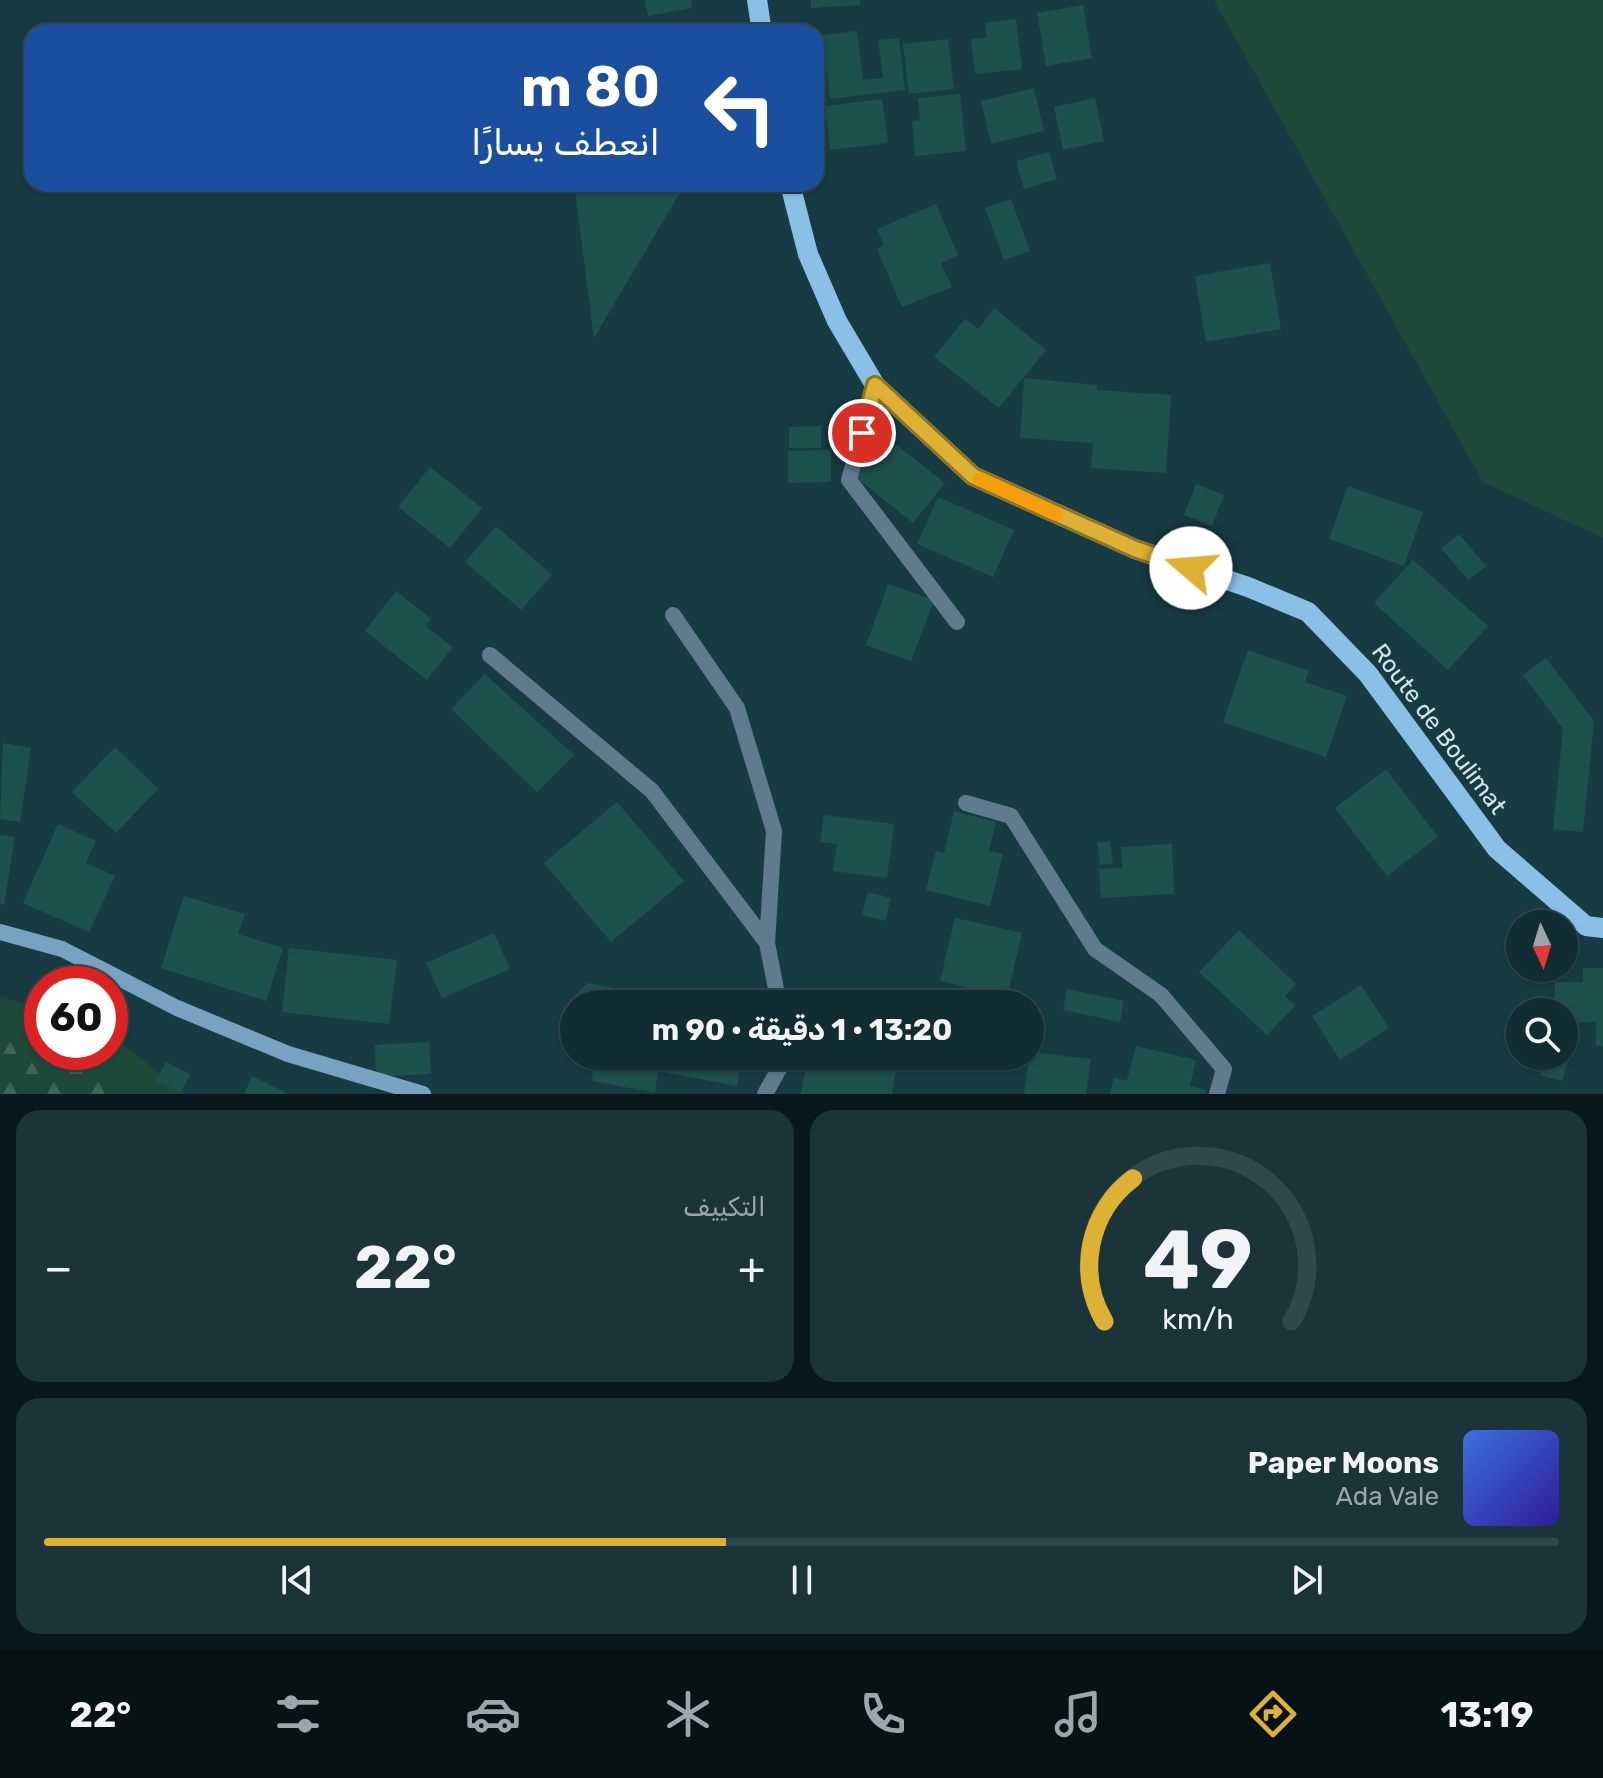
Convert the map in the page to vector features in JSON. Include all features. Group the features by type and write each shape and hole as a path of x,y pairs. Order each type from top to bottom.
{"main road":[{"path":"757,0 761,24"},
{"name":"Route de Boulimat","path":"792,192 808,254 837,321 875,385 973,476 1135,549 1248,587 1308,612 1368,674 1497,849 1586,926 1603,928"},
{"path":"0,932 62,949 177,1008 288,1054 423,1094"}],"street":[{"path":"875,385 849,480 957,622"},
{"path":"673,615 737,708 774,831 767,943 776,990"},
{"path":"490,655 652,791 767,943"},
{"path":"966,803 1011,816 1095,949 1161,995 1224,1069 1217,1094"},
{"path":"765,1094 778,1070"}],"green space":[{"path":"1214,0 1603,0 1603,538 1483,482"},
{"path":"0,997 24,1004 24,1070 128,1070 128,1049 187,1094 0,1094"},
{"path":"0,1034 24,1041 24,1070 96,1070 128,1094 0,1094"}],"building":[{"path":"645,0 691,0 692,8 648,16"},
{"path":"811,0 860,0 860,5 811,8"},
{"path":"1083,5 1092,58 1046,66 1037,13"},
{"path":"1016,19 1022,69 975,74 971,39 987,38 985,23"},
{"path":"857,31 863,80 883,78 878,40 899,38 905,90 830,99 824,35"},
{"path":"948,39 954,89 909,94 903,44"},
{"path":"1034,88 1044,131 991,144 981,101"},
{"path":"960,94 966,151 915,156 912,121 920,120 918,98"},
{"path":"1095,98 1104,141 1063,150 1054,107"},
{"path":"882,99 888,143 830,150 825,106"},
{"path":"1049,152 1057,179 1024,189 1016,161"},
{"path":"575,192 680,192 594,338"},
{"path":"1011,199 1030,251 1004,260 985,208"},
{"path":"936,204 958,255 941,263 952,287 902,307 877,249 884,245 877,229"},
{"path":"1270,263 1281,329 1206,342 1195,276"},
{"path":"994,308 1046,350 999,408 934,357 965,319 978,329"},
{"path":"1024,378 1097,385 1097,390 1171,395 1166,473 1091,468 1093,443 1020,438"},
{"path":"821,426 821,448 789,448 789,427"},
{"path":"884,435 945,483 913,523 853,475"},
{"path":"831,450 831,482 788,483 788,451"},
{"path":"430,467 482,508 450,548 398,507"},
{"path":"1196,484 1224,495 1212,526 1184,515"},
{"path":"1348,486 1423,512 1404,566 1329,539"},
{"path":"938,497 1014,530 993,577 917,544"},
{"path":"496,526 552,575 521,610 465,562"},
{"path":"1459,534 1486,566 1468,580 1441,548"},
{"path":"1413,560 1488,626 1448,670 1374,603"},
{"path":"888,584 934,600 911,661 866,645"},
{"path":"396,591 431,619 425,626 453,647 427,680 365,631"},
{"path":"1248,650 1309,671 1305,682 1347,696 1326,757 1223,722"},
{"path":"1546,658 1594,721 1583,832 1553,829 1563,729 1523,675"},
{"path":"485,674 574,755 537,792 451,709"},
{"path":"3,743 31,748 20,822 0,819"},
{"path":"115,747 158,789 116,833 72,792"},
{"path":"1386,769 1438,837 1387,876 1335,808"},
{"path":"617,802 684,881 611,942 544,863"},
{"path":"954,811 996,822 989,851 1003,854 990,906 926,890 936,851 944,853"},
{"path":"824,815 894,824 887,878 833,871 837,844 820,842"},
{"path":"58,824 96,841 86,863 115,876 89,932 23,903"},
{"path":"0,835 15,837 4,905 0,904"},
{"path":"1110,841 1113,863 1100,865 1097,843"},
{"path":"1172,844 1174,894 1101,898 1099,869 1122,868 1121,847"},
{"path":"868,892 891,898 885,921 862,915"},
{"path":"184,896 245,914 238,934 283,948 266,1001 161,968"},
{"path":"955,918 1022,933 1009,990 978,990 940,981"},
{"path":"1239,930 1296,984 1285,996 1295,1006 1267,1035 1199,972"},
{"path":"494,933 510,969 442,998 426,963"},
{"path":"289,948 397,960 389,1024 282,1012"},
{"path":"1583,968 1603,968 1603,1046 1596,1046 1596,1022 1578,1022 1578,998 1555,998 1555,982 1583,982"},
{"path":"588,983 625,990 581,990"},
{"path":"1361,985 1389,1028 1340,1060 1312,1016"},
{"path":"1067,989 1124,1001 1120,1022 1063,1010"},
{"path":"429,1042 431,1074 376,1077 375,1045"},
{"path":"1136,1046 1196,1060 1190,1086 1206,1090 1205,1094 1110,1094 1114,1077 1127,1081"},
{"path":"1044,1054 1091,1059 1086,1094 1024,1094 1027,1070 1044,1070"},
{"path":"166,1062 190,1074 181,1093 156,1081"},
{"path":"592,1070 740,1070 737,1086 658,1071 655,1093 593,1081"},
{"path":"806,1070 896,1070 892,1094 801,1094"},
{"path":"1542,1070 1565,1070 1562,1081 1540,1075"},
{"path":"252,1076 289,1094 244,1094"}],"slow traffic":[{"path":"980,479 1056,514"}],"route":[{"path":"862,433 875,385 973,476 1135,549 1191,568"}]}
